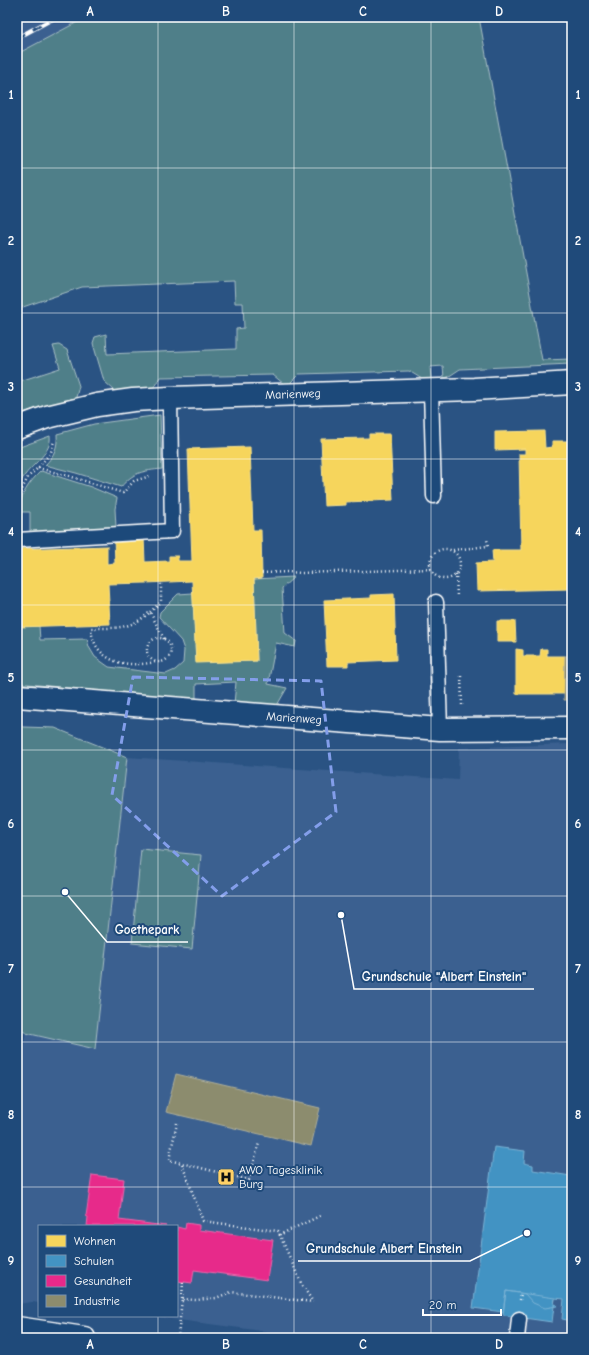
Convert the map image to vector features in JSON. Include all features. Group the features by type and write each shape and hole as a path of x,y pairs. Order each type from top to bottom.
{"street":[{"name":"Marienweg","path":"17,428 47,417 97,405 133,400 431,390 572,383"},
{"name":"Marienweg","path":"17,696 440,729 572,728"},
{"path":"17,1328 84,1338"}],"lane":[{"path":"431,390 434,496"},
{"path":"17,540 172,531 170,398"},
{"path":"436,602 440,729"},
{"path":"517,1338 519,1319"}],"path":[{"path":"17,500 28,477 38,468 70,476 123,493 134,482 150,476 172,474"},
{"path":"452,550 459,557 459,570 453,577 448,579 440,578 431,569 432,557 435,552 446,549 452,550 488,546 487,539"},
{"path":"262,573 431,569"},
{"path":"150,612 164,639 171,648 169,656 163,662 144,664 120,663 109,659 96,646 92,638 91,628 123,627 142,620 150,612 161,602 161,582"},
{"path":"155,662 149,657 146,649 147,645 152,639 161,637 164,639"},
{"path":"177,1123 169,1160 182,1164 249,1180 259,1143"},
{"path":"182,1164 203,1221 278,1231 302,1285 313,1302 231,1292 216,1298 196,1300 182,1299"},
{"path":"279,1235 322,1215"},
{"path":"178,1338 183,1282"}],"highlighted area":[{"path":"133,677 321,681 336,812 222,896 112,795"}],"shaded area":[{"path":"17,17 87,17 17,54"},
{"path":"572,744 572,1338 316,1338 156,1317 178,1317 178,1225 38,1225 38,1303 17,1304 17,1075 26,1033 95,1049 127,757 458,780 459,748"}],"green space":[{"path":"87,17 479,17 542,360 572,359 572,365 460,369 444,378 443,366 430,367 431,379 422,379 409,371 299,374 289,384 284,384 273,375 160,377 154,387 115,391 104,381 93,343 95,337 106,334 107,354 236,349 236,329 244,328 243,303 235,303 234,281 82,287 17,309 17,54"},
{"path":"59,345 67,350 79,386 75,401 35,409 17,415 17,382 60,368 53,346"},
{"path":"160,415 162,469 134,475 121,487 45,465 55,451 57,434 94,424"},
{"path":"50,436 50,442 42,457 25,475 17,489 17,448"},
{"path":"41,471 91,487 117,498 115,509 116,527 30,534 30,512 18,512 19,506 26,490"},
{"path":"294,577 282,588 285,633 296,641 295,647 276,643 268,684 287,688 276,707 234,704 236,682 196,684 196,700 17,683 17,627 39,626 40,640 87,639 89,647 95,657 109,667 166,674 175,670 183,663 184,650 181,641 159,617 160,612 178,594 193,593 196,662 257,661 254,579"},
{"path":"17,725 23,727 55,728 127,757 95,1049 26,1033 17,1027"},
{"path":"141,849 201,855 192,949 132,943"}],"building: Wohnen":[{"path":"544,431 545,448 552,447 552,441 572,441 572,589 477,591 476,563 493,562 492,550 521,550 519,454 525,454 525,449 495,450 495,432"},
{"path":"369,434 390,434 393,500 346,502 346,505 324,506 321,439 369,438"},
{"path":"250,447 253,530 261,530 262,578 254,579 257,661 196,663 192,581 108,584 110,624 17,627 17,549 107,546 107,564 115,563 114,538 144,537 145,562 169,561 169,556 178,556 178,561 192,561 188,449"},
{"path":"394,594 396,660 348,662 348,666 327,666 324,600 371,598 371,595"},
{"path":"497,621 515,621 516,642 497,642"},
{"path":"516,649 523,650 523,656 540,656 541,649 547,649 547,656 565,656 565,694 516,694"}],"building: Schulen":[{"path":"494,1147 525,1151 524,1163 533,1165 533,1170 571,1176 572,1169 572,1321 562,1319 564,1299 555,1298 554,1305 556,1304 557,1306 545,1308 533,1303 525,1294 506,1291 503,1312 473,1308"},
{"path":"506,1291 555,1298 552,1322 503,1315"}],"building: Gesundheit":[{"path":"92,1175 124,1179 119,1220 158,1225 87,1225 88,1217 86,1216"},
{"path":"186,1223 199,1225 199,1230 273,1240 267,1280 194,1270 192,1283 178,1281 178,1227 185,1229"}],"building: Industrie":[{"path":"565,656 572,656 572,700 564,700"},
{"path":"176,1074 320,1108 311,1146 166,1112"}],"railway":[{"path":"17,19 21,17"},
{"path":"17,38 56,17"}],"place":[{"name":"Goethepark","path":"65,892"},
{"name":"Grundschule \"Albert Einstein\"","path":"341,915"},
{"name":"AWO Tagesklinik Burg","path":"226,1177"},
{"name":"Grundschule Albert Einstein","path":"527,1233"}]}
